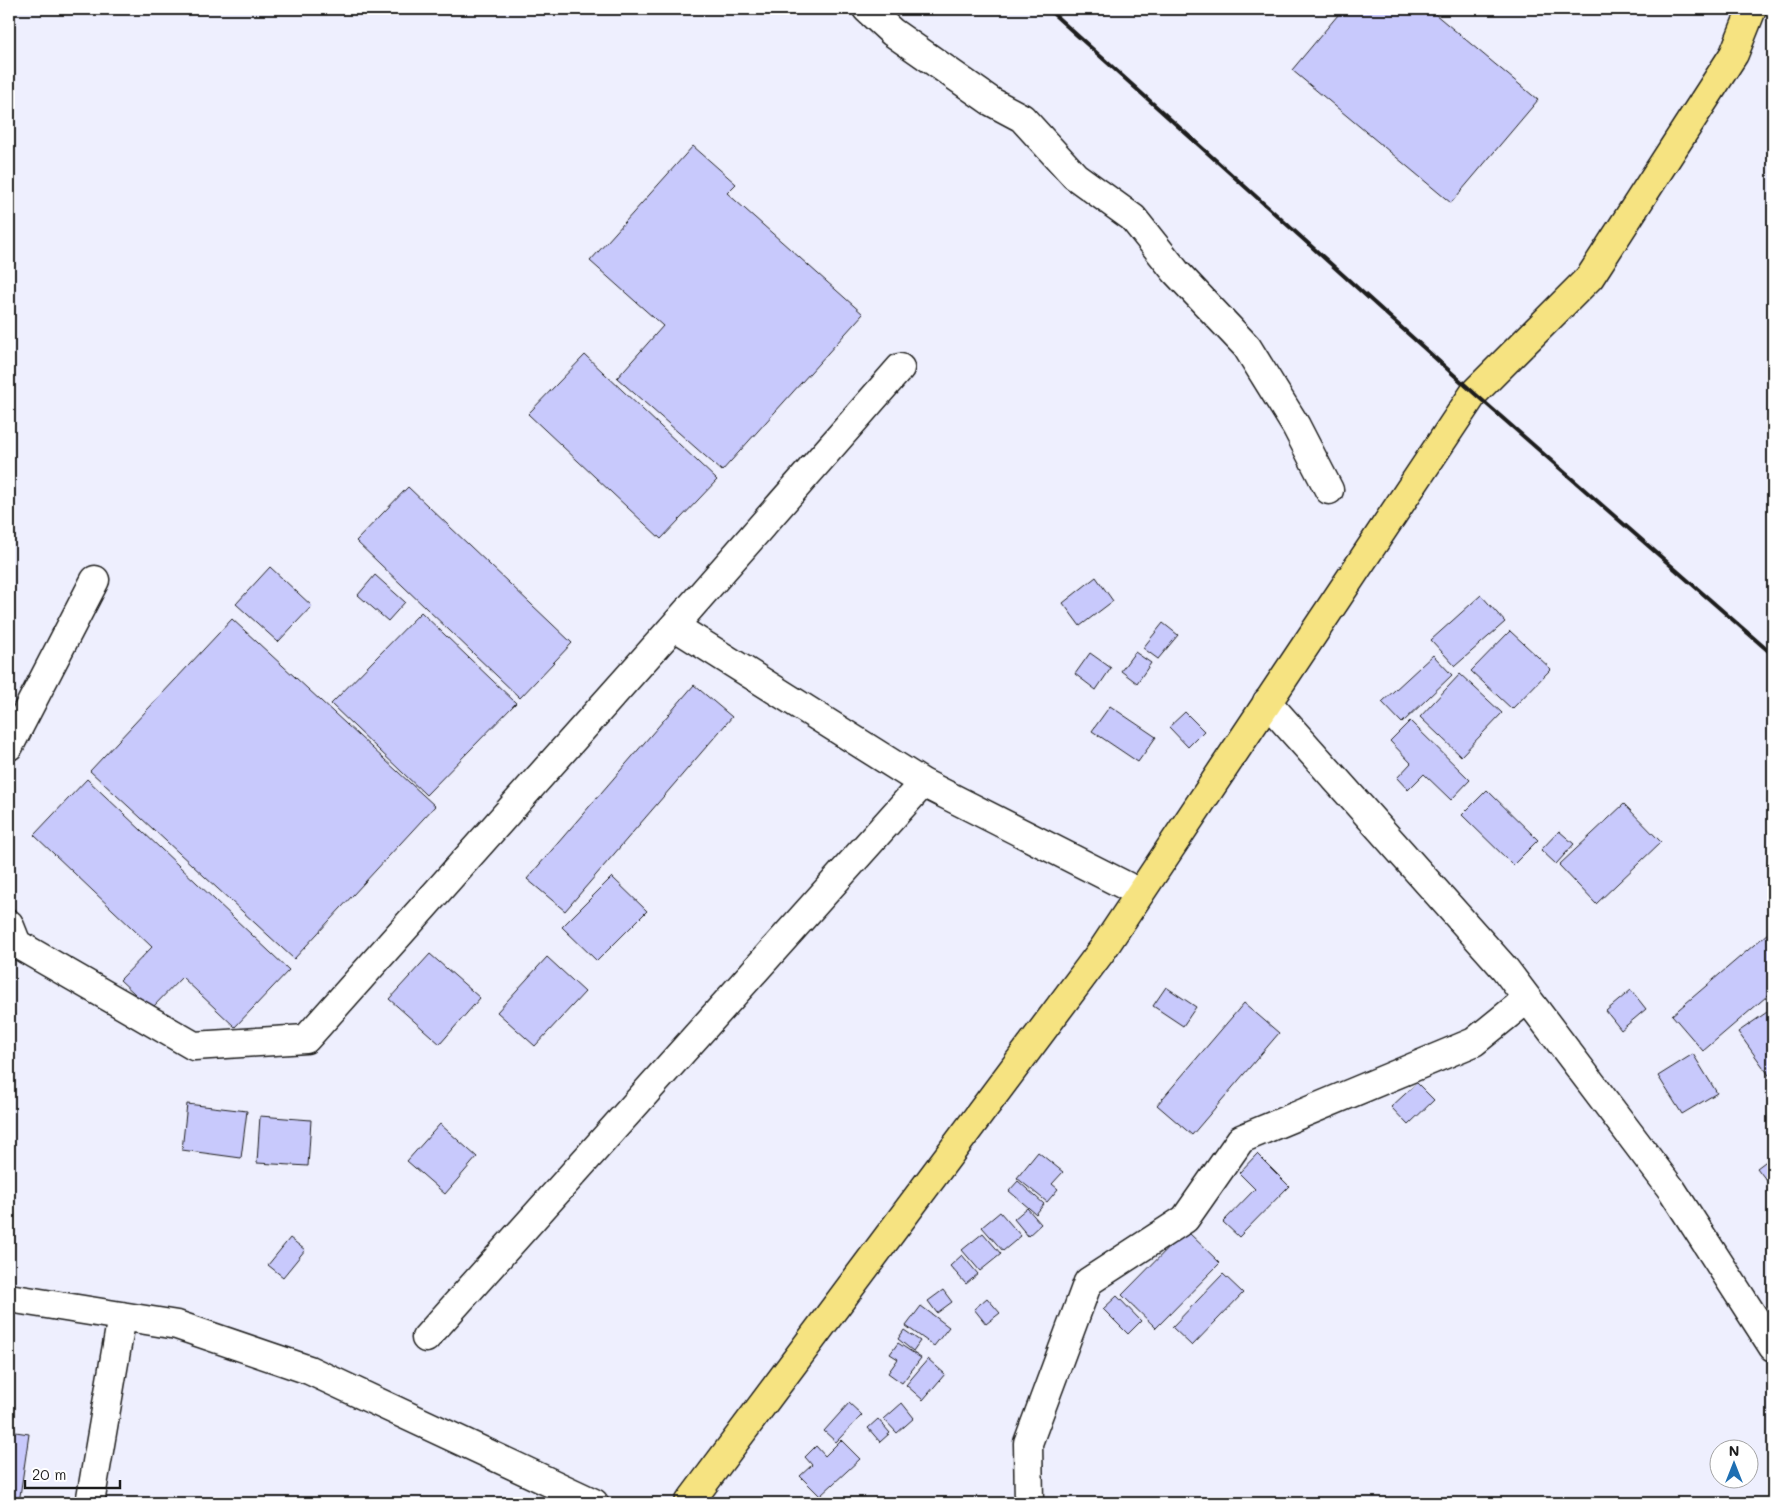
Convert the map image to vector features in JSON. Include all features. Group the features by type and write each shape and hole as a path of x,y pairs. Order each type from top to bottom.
{"main road":[{"path":"689,1503 1097,957 1474,393 1590,277 1734,54 1752,9"}],"street":[{"path":"867,9 892,32 992,102 1022,118 1075,176 1133,218 1176,272 1247,347 1296,426 1329,490"},
{"path":"9,924 17,944 194,1046 306,1039 674,626 900,368"},
{"path":"9,746 95,580"},
{"path":"674,626 923,783 1140,893"},
{"path":"1267,702 1505,969 1672,1190 1773,1347"},
{"path":"426,1338 923,783"},
{"path":"1029,1503 1028,1443 1088,1282 1186,1219 1241,1139 1474,1042 1527,999"},
{"path":"9,1298 177,1325 309,1370 594,1503"},
{"path":"90,1503 122,1316"}],"building":[{"path":"1343,9 1429,9 1538,100 1451,203 1292,70"},
{"path":"693,146 736,184 727,193 863,314 722,471 617,378 663,326 590,261"},
{"path":"585,355 717,480 661,539 528,414"},
{"path":"408,487 572,643 520,698 356,541"},
{"path":"270,567 312,606 278,642 236,604"},
{"path":"375,575 405,602 388,621 358,595"},
{"path":"1096,577 1113,601 1080,626 1063,603"},
{"path":"1481,595 1505,622 1455,666 1431,640"},
{"path":"421,612 516,703 426,795 331,704"},
{"path":"232,619 435,806 294,959 90,771"},
{"path":"1163,623 1178,635 1158,659 1143,648"},
{"path":"1510,631 1551,669 1512,709 1471,671"},
{"path":"1135,652 1151,663 1137,683 1121,671"},
{"path":"1090,653 1111,668 1096,690 1075,674"},
{"path":"1433,655 1452,675 1402,723 1382,702"},
{"path":"1460,674 1502,713 1461,756 1420,717"},
{"path":"694,685 732,717 565,911 527,879"},
{"path":"1110,706 1156,737 1138,762 1092,731"},
{"path":"1185,712 1204,731 1188,747 1169,727"},
{"path":"1410,721 1470,780 1451,800 1424,774 1408,790 1397,778 1411,763 1390,741"},
{"path":"87,779 289,970 235,1027 182,977 151,1009 120,980 152,947 34,835"},
{"path":"1487,790 1538,840 1513,865 1462,815"},
{"path":"1624,804 1661,842 1596,904 1559,865"},
{"path":"1559,831 1574,844 1556,864 1541,850"},
{"path":"612,877 647,911 597,961 562,927"},
{"path":"1768,933 1773,939 1773,991 1703,1051 1672,1015"},
{"path":"430,954 480,998 440,1044 389,999"},
{"path":"547,957 585,992 535,1046 497,1012"},
{"path":"1166,987 1196,1007 1183,1026 1153,1006"},
{"path":"1631,990 1646,1009 1621,1030 1606,1011"},
{"path":"1244,1003 1279,1033 1192,1135 1157,1105"},
{"path":"1773,1008 1773,1077 1771,1078 1738,1032"},
{"path":"1693,1054 1717,1093 1682,1114 1658,1076"},
{"path":"1417,1083 1434,1100 1408,1125 1391,1107"},
{"path":"187,1104 247,1111 241,1158 182,1150"},
{"path":"260,1116 311,1120 308,1166 257,1163"},
{"path":"440,1124 477,1157 445,1194 407,1161"},
{"path":"1038,1152 1063,1172 1052,1184 1058,1189 1047,1202 1017,1178"},
{"path":"1257,1154 1289,1186 1239,1237 1223,1222 1255,1189 1239,1173"},
{"path":"1773,1156 1773,1189 1757,1168"},
{"path":"1018,1181 1044,1204 1036,1214 1009,1191"},
{"path":"1027,1208 1041,1224 1028,1236 1014,1219"},
{"path":"1000,1212 1021,1236 1003,1251 982,1227"},
{"path":"1186,1230 1220,1263 1156,1328 1122,1295"},
{"path":"983,1233 1001,1254 980,1271 962,1250"},
{"path":"290,1238 305,1250 283,1277 268,1265"},
{"path":"962,1255 978,1274 966,1284 950,1266"},
{"path":"1223,1274 1243,1293 1192,1346 1172,1327"},
{"path":"943,1290 952,1302 937,1313 928,1301"},
{"path":"1117,1296 1141,1321 1128,1334 1103,1309"},
{"path":"987,1298 1000,1313 986,1324 974,1309"},
{"path":"921,1306 949,1327 934,1346 906,1326"},
{"path":"904,1330 920,1341 913,1351 898,1339"},
{"path":"898,1343 921,1358 902,1383 888,1373 898,1359 890,1354"},
{"path":"928,1359 945,1374 923,1400 906,1385"},
{"path":"849,1403 862,1415 836,1442 824,1431"},
{"path":"902,1403 914,1418 897,1433 884,1419"},
{"path":"878,1419 890,1433 880,1442 868,1428"},
{"path":"9,1431 29,1434 19,1503 9,1503"},
{"path":"841,1440 860,1459 820,1496 800,1476 812,1465 805,1457 816,1446 825,1456"}],"railway":[{"path":"1048,9 1474,393 1773,655"}]}
